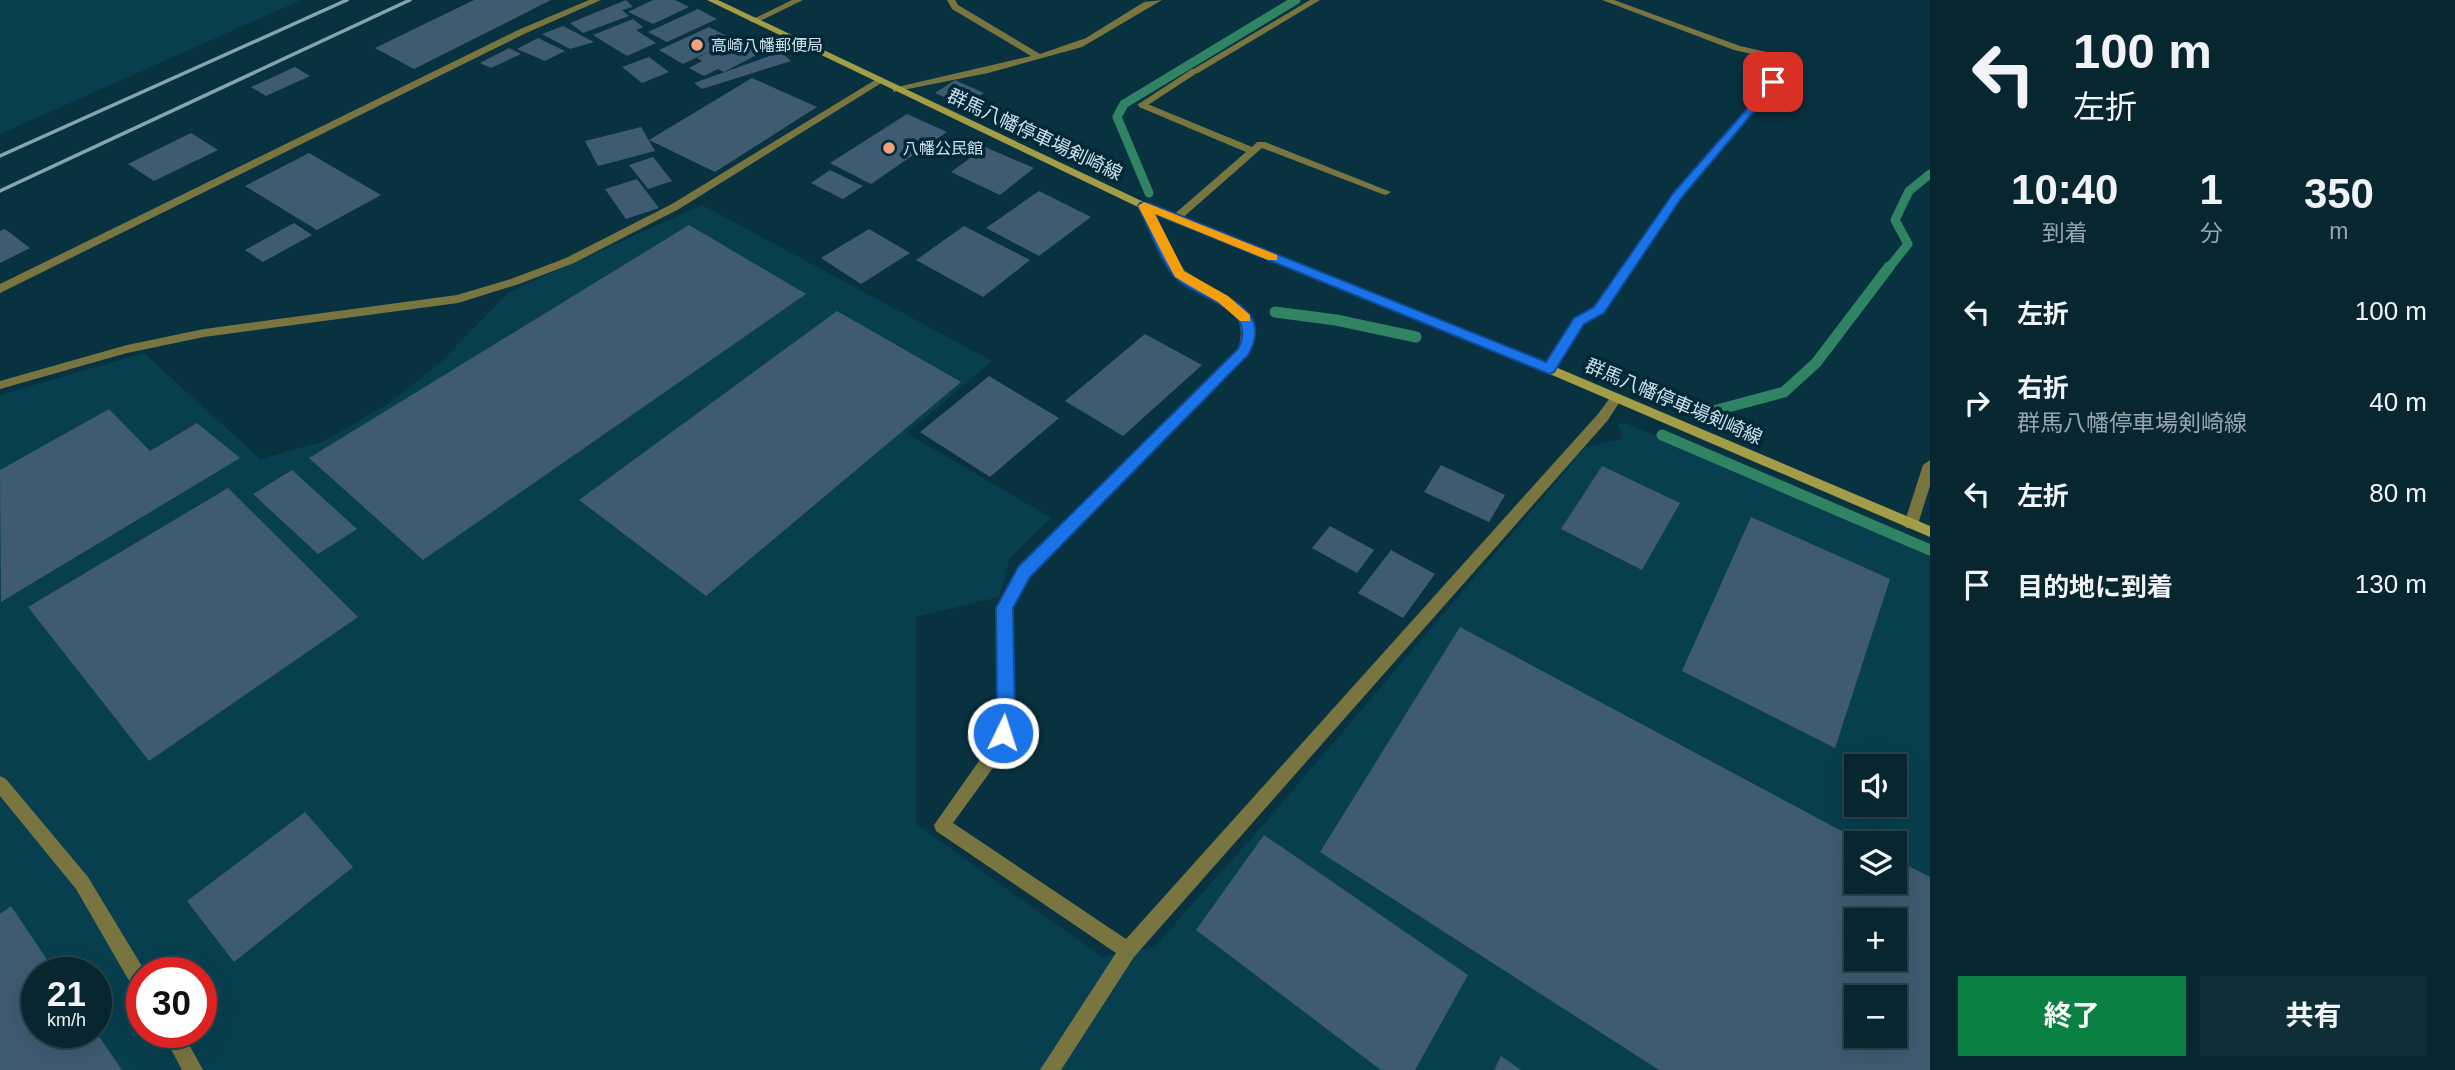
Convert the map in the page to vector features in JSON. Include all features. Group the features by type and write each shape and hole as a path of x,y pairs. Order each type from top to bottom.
{"main road":[{"name":"群馬八幡停車場剣崎線","path":"711,0 878,82 1144,206 1549,369 1930,533"}],"street":[{"path":"0,289 521,32 597,0"},
{"path":"753,21 799,0"},
{"path":"951,0 955,7 1039,57"},
{"path":"896,90 1039,57 1082,44 1102,34 1145,4 1158,0"},
{"path":"1251,150 1142,105 1316,0"},
{"path":"1549,369 1579,321 1599,310 1678,194 1789,66 1777,57 1737,48 1606,0"},
{"path":"0,385 127,349 204,333 458,299 496,289 538,274 655,220 878,82"},
{"path":"1175,219 1261,144 1386,192"},
{"path":"1128,951 943,825 992,756 1003,733 1006,715 1004,608 1024,572 1244,351 1250,339 1251,330 1244,317 1223,299 1179,274 1144,206"},
{"path":"1050,1070 1128,951 1603,417 1616,398"},
{"path":"1911,524 1930,465"},
{"path":"0,784 82,883 126,957"},
{"path":"180,1048 193,1070"}],"shaded area":[{"path":"0,0 301,0 0,134"},
{"path":"702,205 992,361 907,433 1051,518 1010,558 999,597 916,617 916,824 1102,957 1154,947 1263,825 1586,447 1623,439 1618,424 1625,423 1930,554 1930,1070 0,1070 0,395 144,353 260,459 323,442 391,402 441,362 509,292"}],"building":[{"path":"474,0 551,0 414,69 375,48"},
{"path":"626,0 633,7 622,10 629,16 583,33 570,23"},
{"path":"653,0 675,0 689,7 653,24 628,12"},
{"path":"698,9 717,19 667,42 648,32"},
{"path":"633,19 643,27 636,30 656,43 627,56 593,35"},
{"path":"563,26 594,42 570,49 542,34"},
{"path":"709,27 735,40 741,37 766,50 724,72 718,69 704,76 689,68 702,61 697,58 714,49 683,64 659,50"},
{"path":"538,38 565,51 545,61 517,49"},
{"path":"509,48 521,54 491,68 480,63"},
{"path":"781,52 791,61 702,89 694,83"},
{"path":"649,57 669,72 642,83 622,67"},
{"path":"295,67 310,76 266,96 251,87"},
{"path":"752,78 817,107 715,172 649,140"},
{"path":"955,80 984,93 964,106 935,93"},
{"name":"八幡公民館","path":"907,114 947,132 871,184 830,163"},
{"path":"641,127 655,151 598,166 585,141"},
{"path":"191,133 218,150 154,181 128,164"},
{"path":"985,147 1034,168 1000,195 951,172"},
{"path":"309,153 381,195 317,230 245,186"},
{"path":"653,157 672,181 648,189 629,165"},
{"path":"830,170 863,186 843,199 811,183"},
{"path":"637,179 659,208 626,219 605,189"},
{"path":"1039,191 1091,217 1039,256 986,228"},
{"path":"294,223 312,235 263,262 245,250"},
{"path":"689,225 806,294 423,560 309,458"},
{"path":"964,226 1030,260 983,297 916,260"},
{"path":"5,229 30,248 0,263 0,231"},
{"path":"869,229 910,253 861,284 821,258"},
{"path":"837,311 961,382 706,596 579,500"},
{"path":"1145,334 1202,365 1123,436 1065,401"},
{"path":"989,376 1059,418 990,477 920,432"},
{"path":"109,409 150,451 197,423 240,458 1,602 0,470"},
{"path":"1441,465 1505,495 1489,522 1424,492"},
{"path":"1602,466 1680,503 1642,570 1561,529"},
{"path":"292,470 357,529 318,554 253,494"},
{"path":"228,488 358,617 149,761 28,607"},
{"path":"1751,517 1890,579 1835,748 1682,671"},
{"path":"1330,526 1374,550 1357,573 1312,548"},
{"path":"1391,550 1435,574 1403,618 1358,593"},
{"path":"1460,627 1844,832 1844,894 1907,894 1907,865 1930,877 1930,1070 1659,1070 1320,852"},
{"path":"305,812 353,867 234,962 187,901"},
{"path":"1264,835 1468,975 1415,1070 1381,1070 1196,930"},
{"path":"11,906 45,957 21,957 21,1048 107,1048 122,1070 0,1070 0,914"},
{"path":"1501,1056 1521,1070 1494,1070"}],"waterway":[{"path":"1149,193 1117,117 1124,104 1296,0"},
{"path":"1888,269 1908,244 1895,220 1909,191 1930,174"},
{"path":"1702,414 1784,392 1816,363 1889,267"},
{"path":"1275,312 1336,320 1416,337"},
{"path":"1662,435 1930,550"}],"railway":[{"path":"0,156 347,0"},
{"path":"0,191 410,0"}],"slow traffic":[{"path":"1245,318 1223,299 1179,274 1144,206 1273,257"}],"place":[{"name":"高崎八幡郵便局","path":"697,45"},
{"name":"八幡公民館","path":"889,148"}],"route":[{"path":"1003,733 1006,715 1004,608 1024,572 1244,351 1250,339 1251,330 1244,317 1223,299 1179,274 1144,206 1549,369 1579,321 1599,310 1678,194 1773,82"}]}
